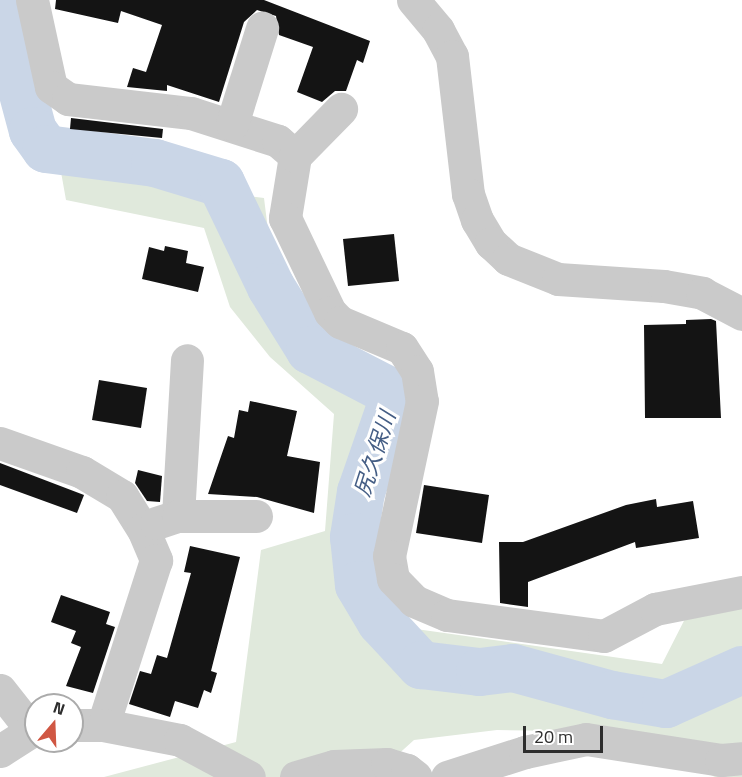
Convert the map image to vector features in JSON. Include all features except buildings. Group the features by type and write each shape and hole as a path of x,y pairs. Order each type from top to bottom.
{"street":[{"path":"32,0 51,87 68,99 191,113 232,124 278,141 295,156"},
{"path":"414,0 438,30 452,56 468,194 477,220 491,243 508,259 558,279 664,286 702,293 742,314"},
{"path":"232,124 262,28"},
{"path":"341,109 295,156 285,218 330,312 340,322 402,348 419,378 422,401 389,556 393,579 414,601 447,615 604,636 655,609 742,592"},
{"path":"178,516 187,360"},
{"path":"0,443 82,472 122,496 143,529 156,560 87,725 180,740 249,777"},
{"path":"143,529 178,516 256,516"},
{"path":"0,690 24,718"},
{"path":"0,751 24,734"},
{"path":"447,777 525,752 586,739 710,759 742,758"},
{"path":"296,777 334,766 387,764 407,770 416,777"}],"shaded area":[{"path":"61,172 264,198 273,270 385,388 383,467 366,565 416,629 662,664 690,609 742,603 742,777 715,777 622,732 497,730 414,740 373,777 104,777 236,742 261,550 325,531 334,414 270,357 230,307 204,228 66,200"}],"waterway":[{"name":"尻久保川","path":"0,8 33,131 46,149 155,163 221,183 271,287 310,350 395,394 361,492 354,537 359,585 381,622 421,665 480,672 513,668 612,695 666,704 742,670"}]}
